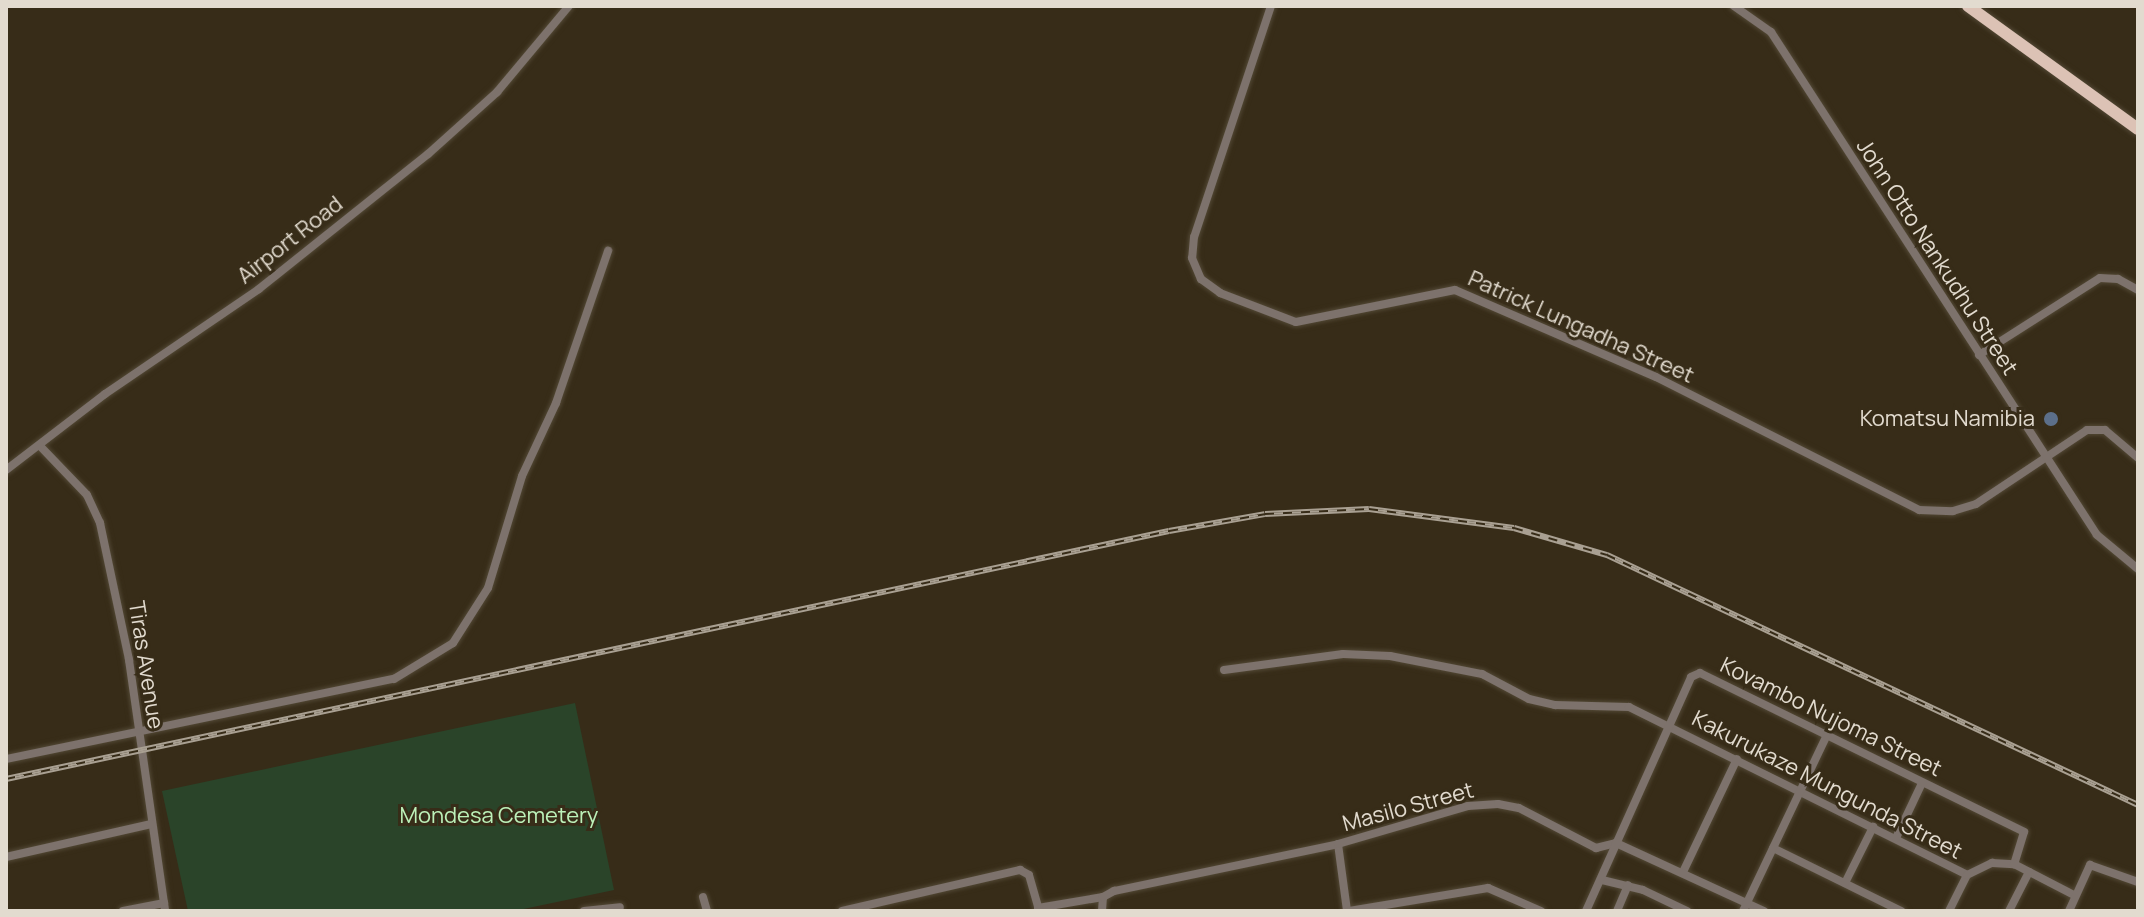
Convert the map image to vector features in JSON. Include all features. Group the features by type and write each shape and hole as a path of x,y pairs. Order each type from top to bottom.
{"highway":[{"path":"1968,6 2138,129"}],"street":[{"name":"Airport Road","path":"6,470 41,447 105,394 259,289 428,154 497,92 569,6"},
{"name":"Patrick Lungadha Street","path":"1271,6 1194,237 1192,258 1201,279 1220,293 1296,322 1455,290 1656,377 1919,510 1953,511 1976,504 2045,457 2097,428 2138,458"},
{"name":"John Otto Nankudhu Street","path":"1734,6 1771,32 2097,535 2138,569"},
{"path":"6,759 394,679 453,643 488,588 522,476 556,403 608,251"},
{"path":"1979,355 2100,278 2118,279 2138,290"},
{"name":"Tiras Avenue","path":"41,447 87,495 100,523 139,732 164,907"},
{"name":"Kakurukaze Mungunda Street","path":"1224,670 1343,654 1390,656 1482,674 1529,699 1555,705 1629,707 1967,875"},
{"name":"Kovambo Nujoma Street","path":"1586,911 1691,677 1700,673 2024,832 2014,864"},
{"path":"1745,907 1826,737"},
{"path":"1683,872 1737,759"},
{"path":"1896,838 1922,783"},
{"name":"Masilo Street","path":"1038,910 1338,844 1468,806 1498,804 1519,808 1596,848 1616,843 1683,872 1745,907 1764,911"},
{"path":"6,857 151,824"},
{"path":"1845,883 1873,827"},
{"path":"1338,844 1348,911 1488,888 1541,911"},
{"path":"1773,848 1901,911"},
{"path":"1949,911 1967,875 1992,863 2014,864 2074,895"},
{"path":"2069,911 2090,865 2138,882"},
{"path":"842,911 1020,870 1029,875 1038,910"},
{"path":"2009,911 2029,872"},
{"path":"1602,880 1628,885 1687,911"},
{"path":"1617,911 1628,885"},
{"path":"703,897 707,911"},
{"path":"1102,911 1103,897"},
{"path":"123,911 164,907"},
{"path":"584,911 620,907"}],"green space":[{"name":"Mondesa Cemetery","path":"575,703 614,890 514,911 188,911 162,791"}],"railway":[{"path":"6,779 1169,531 1265,514 1369,509 1514,528 1607,555 2138,805"}],"place":[{"name":"Komatsu Namibia","path":"2051,419"}]}
